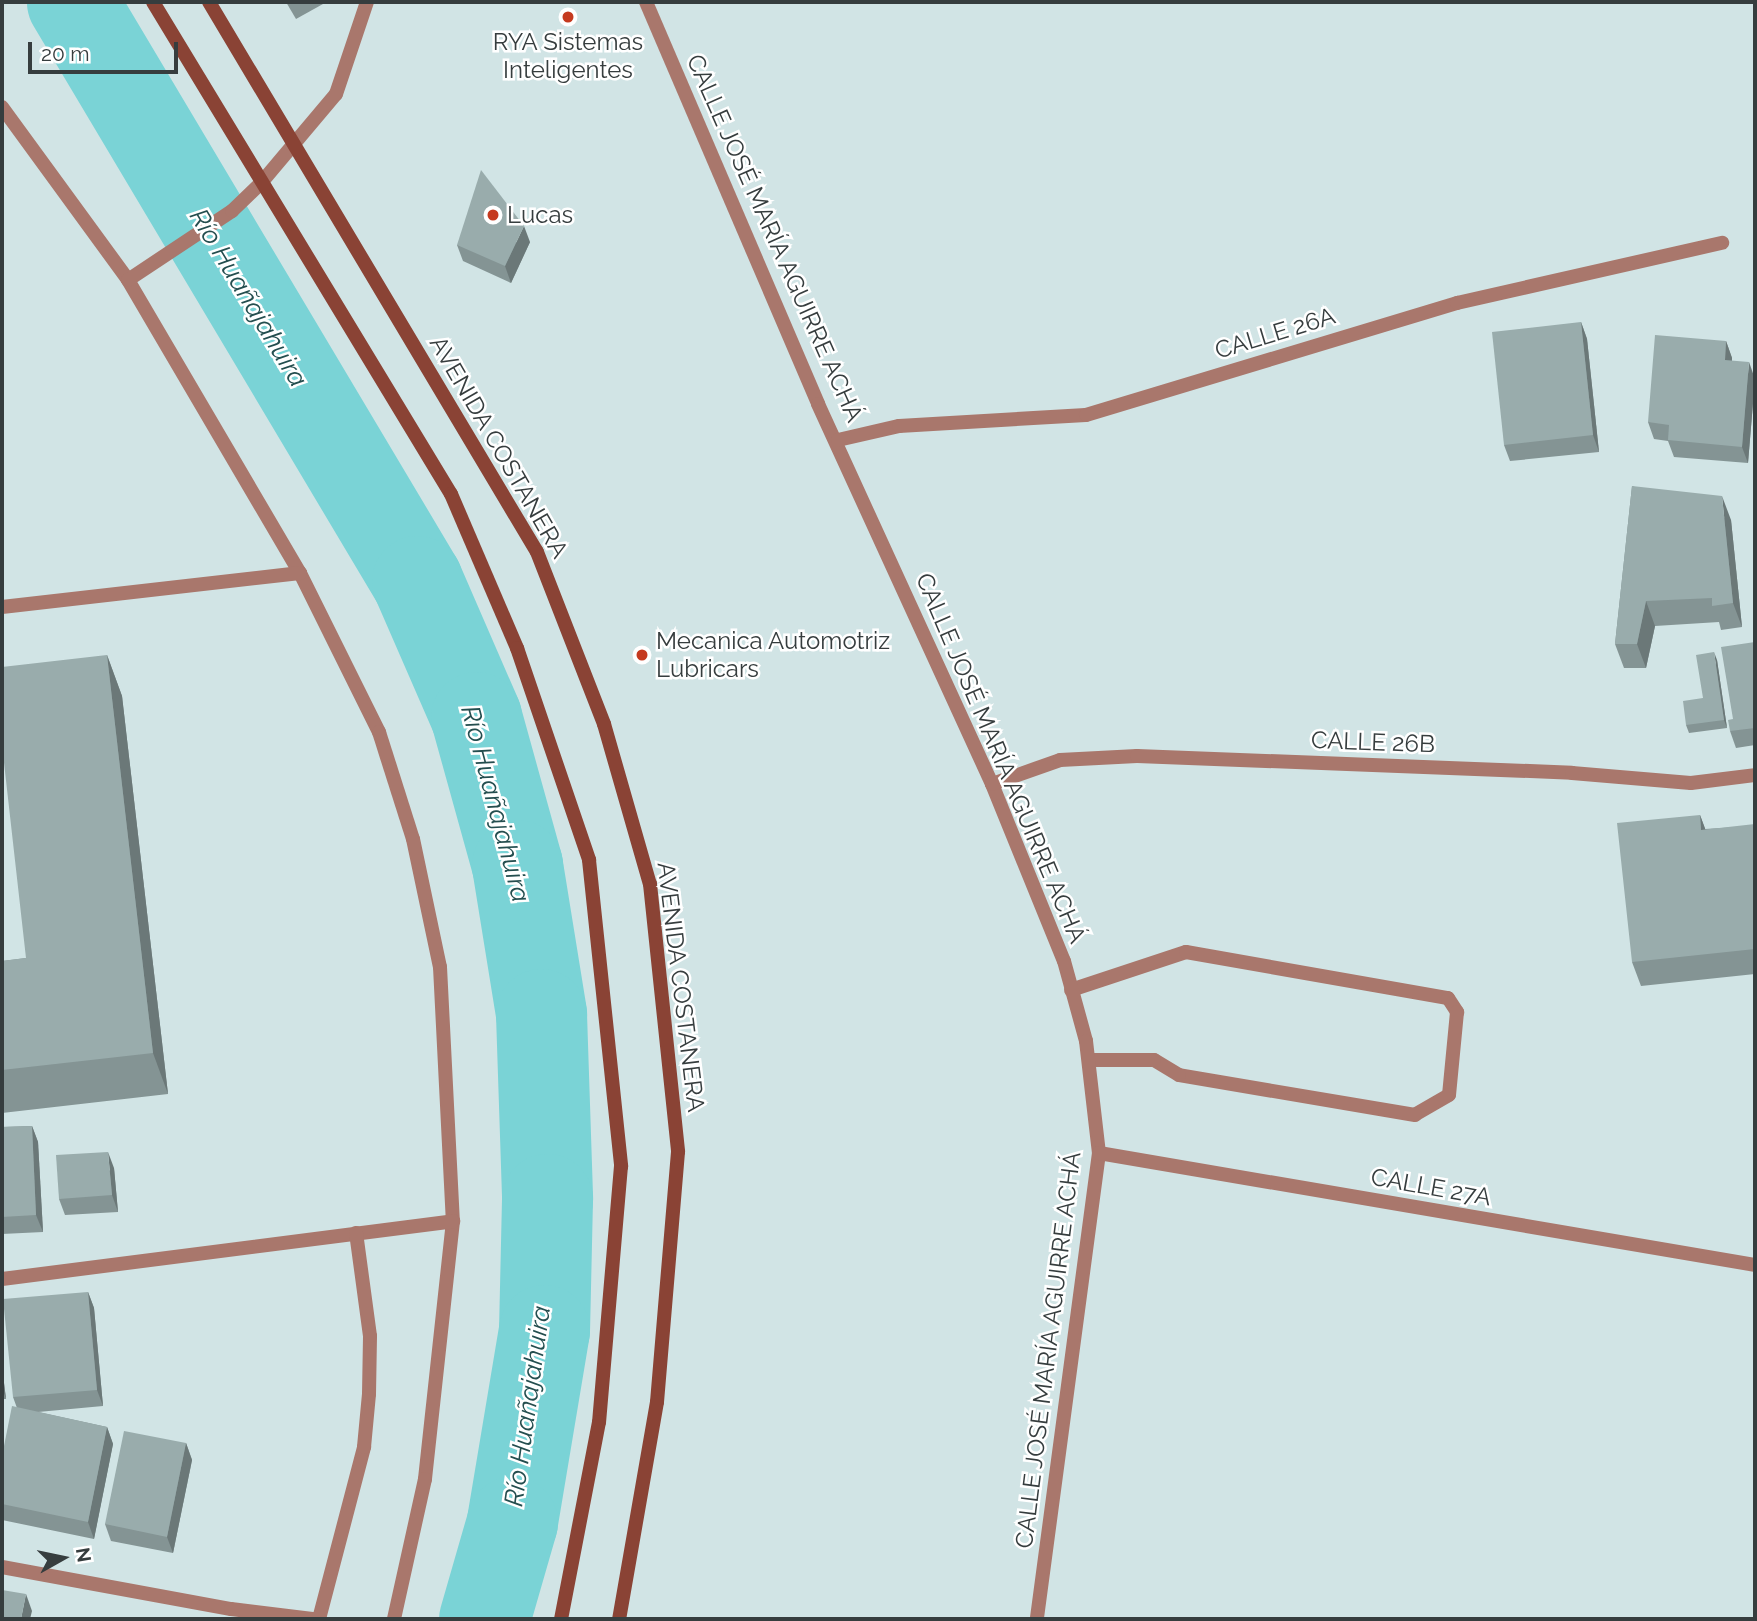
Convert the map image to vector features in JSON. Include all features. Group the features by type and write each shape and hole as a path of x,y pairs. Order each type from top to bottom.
{"main road":[{"path":"153,2 451,494 517,648 589,860 621,1166 599,1422 561,1619"},
{"name":"AVENIDA COSTANERA","path":"209,2 537,552 604,724 650,884 678,1153 657,1402 619,1619"}],"street":[{"path":"128,280 232,212 295,145 336,94 367,2"},
{"name":"CALLE JOSÉ MARÍA AGUIRRE ACHÁ","path":"646,2 818,404 838,440 992,784 1072,990 1089,1060 1099,1153 1037,1619"},
{"path":"2,107 128,280 300,573 379,732 413,839 440,967 453,1221 425,1479 394,1619"},
{"name":"CALLE 26A","path":"838,440 899,426 1086,415 1457,303 1721,243"},
{"path":"2,607 300,573"},
{"name":"CALLE 26B","path":"992,784 1060,760 1137,755 1572,773 1691,783 1755,775"},
{"path":"1072,990 1186,952 1448,998 1457,1012 1449,1096 1416,1115 1179,1075 1154,1060 1089,1060"},
{"name":"CALLE 27A","path":"1099,1153 1755,1265"},
{"path":"2,1279 453,1221"},
{"path":"2,1567 232,1609 316,1619 364,1447 369,1394 370,1336 356,1233"}],"building":[{"name":"Lucas","path":"481,170 524,226 505,266 457,245"},
{"path":"1581,322 1593,435 1504,445 1492,332"},
{"path":"1655,335 1726,341 1725,360 1749,362 1742,447 1668,440 1669,425 1648,422"},
{"path":"1632,486 1722,496 1733,603 1712,606 1712,598 1646,601 1637,644 1615,644"},
{"path":"1755,642 1755,728 1730,731 1728,720 1733,719 1721,647"},
{"path":"1714,652 1724,720 1686,725 1683,701 1703,698 1696,655"},
{"path":"107,655 153,1053 2,1070 2,961 26,958 2,745 2,667"},
{"path":"1700,815 1701,830 1755,824 1755,949 1632,962 1617,823"},
{"path":"32,1126 36,1215 2,1217 2,1127"},
{"path":"108,1152 112,1195 59,1199 56,1155"},
{"path":"88,1292 97,1390 13,1397 3,1299"},
{"path":"12,1406 107,1427 88,1522 2,1504 2,1456"},
{"path":"124,1431 186,1443 167,1537 105,1524"},
{"path":"2,1590 26,1594 21,1619 2,1619"}],"waterway":[{"name":"Río Huañajahuira","path":"72,2 417,581 476,717 517,865 541,1014 547,1199 544,1330 512,1522 484,1619"}],"place":[{"name":"RYA Sistemas Inteligentes","path":"568,17"},
{"name":"Lucas","path":"493,215"},
{"name":"Mecanica Automotriz Lubricars","path":"642,655"}]}
